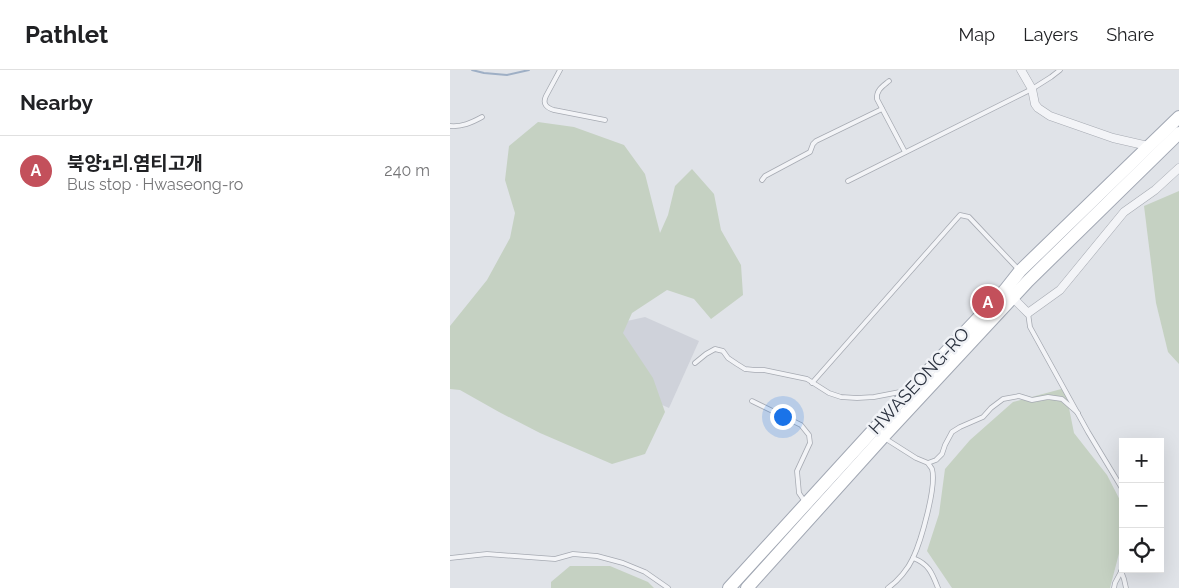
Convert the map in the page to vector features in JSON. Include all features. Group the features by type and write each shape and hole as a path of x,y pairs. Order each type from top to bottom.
{"main road":[{"name":"HWASEONG-RO","path":"747,588 1009,294 1020,271 1179,117"},
{"name":"HWASEONG-RO","path":"729,588 910,391 1009,294 1042,268 1179,133"}],"street":[{"path":"1021,70 1032,89 1034,104 1050,116 1100,134 1148,146"},
{"path":"1009,294 1028,313 1060,290 1124,212 1155,190 1179,168"}],"lane":[{"path":"560,70 544,100 545,105 554,110 605,120"},
{"path":"848,181 1032,89 1060,70"},
{"path":"889,81 877,94 877,99 905,152"},
{"path":"762,180 765,176 810,152 816,141 882,108"},
{"path":"450,126 463,126 482,117"},
{"path":"812,382 960,215 969,217 1020,271"},
{"path":"1028,313 1030,327 1119,483"},
{"path":"695,363 715,349 723,351 733,361 745,368 807,379 829,393 842,397 874,397 910,391"},
{"path":"928,463 936,460 942,454 952,432 983,417 1003,398 1019,396 1032,400 1048,397 1062,399 1078,413"},
{"path":"752,400 801,426 809,435 810,443 797,471 799,493 806,504"},
{"path":"883,436 916,458 928,463 932,470 932,495 913,558 906,569 888,588"},
{"path":"450,558 487,554 555,559 573,554 597,556 623,563 645,572 668,588"},
{"path":"913,558 922,562 932,574 938,588"},
{"path":"1114,588 1120,573"},
{"path":"1123,573 1126,588"}],"shaded area":[{"path":"645,317 699,341 669,408 574,366 591,329"}],"green space":[{"path":"538,122 574,127 624,145 645,174 660,233 668,215 675,186 692,169 714,194 721,230 741,265 743,295 711,319 694,299 667,290 632,313 623,333 653,378 665,412 645,454 612,464 540,433 460,390 450,389 450,326 487,280 510,238 515,213 505,180 509,146"},
{"path":"1179,191 1179,364 1168,352 1156,303 1144,206"},
{"path":"1065,388 1074,433 1107,475 1119,498 1119,553 1110,588 952,588 927,551 939,514 945,469 970,440 1013,402"},
{"path":"570,566 610,566 648,582 654,588 551,588 551,582"}],"waterway":[{"path":"472,70 507,75 529,70"}],"place":[{"name":"북양1리.염티고개","path":"988,302"}]}
